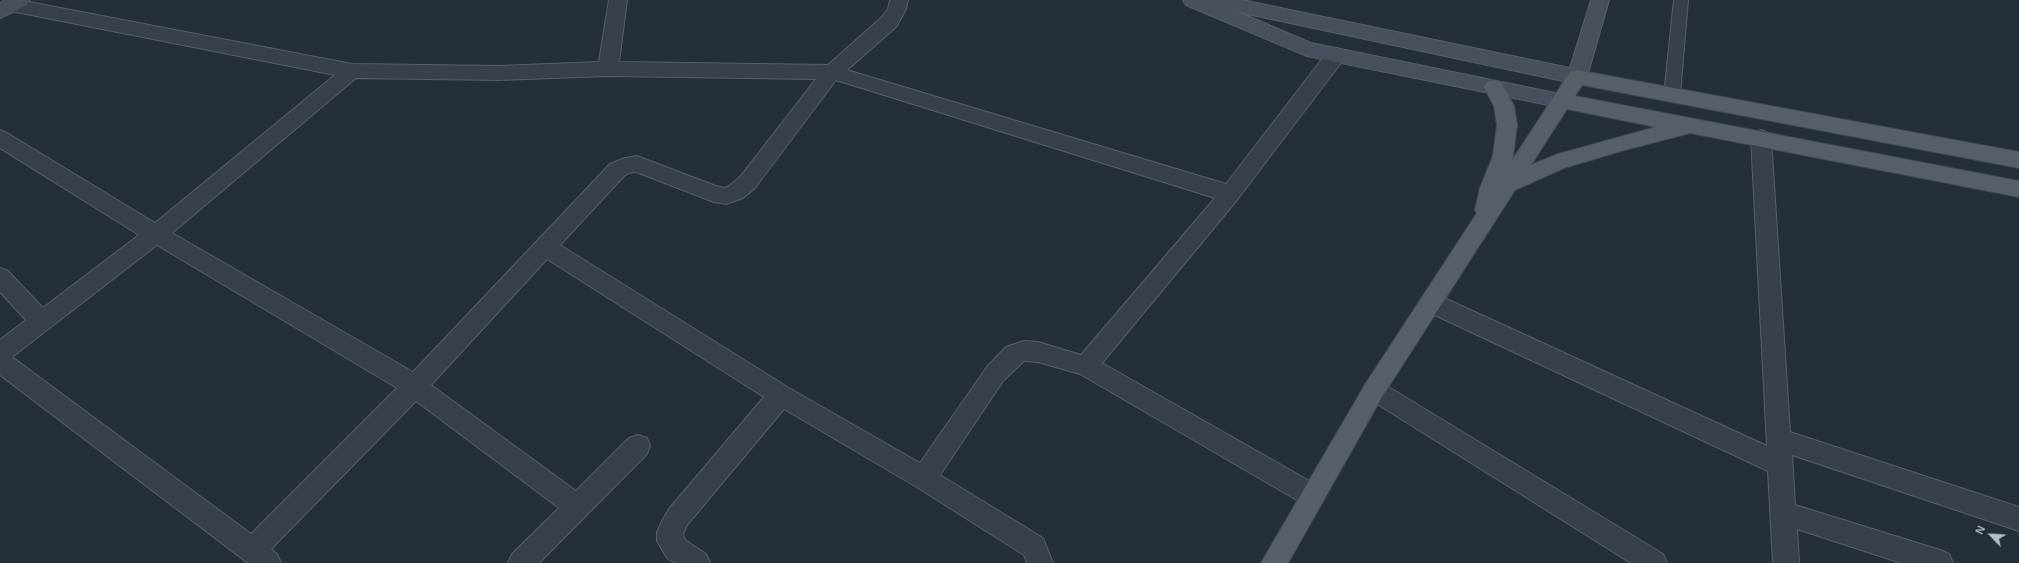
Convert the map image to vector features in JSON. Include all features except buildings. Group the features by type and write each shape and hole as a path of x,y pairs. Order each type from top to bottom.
{"main road":[{"path":"1274,563 1311,495 1374,390 1432,303 1577,77 2019,160"},
{"path":"1484,221 1490,188 1503,156 1507,125 1504,106 1494,87"},
{"path":"1563,101 1761,138 2019,190"},
{"path":"1509,184 1558,162 1622,143 1692,125"}],"street":[{"path":"608,70 618,0"},
{"path":"0,362 260,556 415,386 617,170 625,166 637,164 644,165 714,194 726,196 736,192 747,183 832,72 889,22 897,9 899,0"},
{"path":"1192,0 1307,49 1563,101"},
{"path":"1211,0 1577,77 1600,0"},
{"path":"11,5 352,71 499,74 608,70 832,72 1230,194"},
{"path":"1086,366 1230,194 1336,55"},
{"path":"0,353 156,234 352,71"},
{"path":"0,138 156,234 415,386 576,506"},
{"path":"1761,138 1786,563"},
{"path":"545,247 781,395 924,478 1034,547 1040,563"},
{"path":"0,277 42,322"},
{"path":"1432,303 1780,464"},
{"path":"924,478 995,374 1014,354 1024,351 1038,352 1086,366 1311,495"},
{"path":"1374,390 1654,563"},
{"path":"697,563 676,549 670,541 670,532 678,517 781,395"},
{"path":"1778,439 2019,519"},
{"path":"521,563 576,506 638,446"},
{"path":"1783,513 1940,563"}],"lane":[{"path":"1672,96 1681,0"}]}
